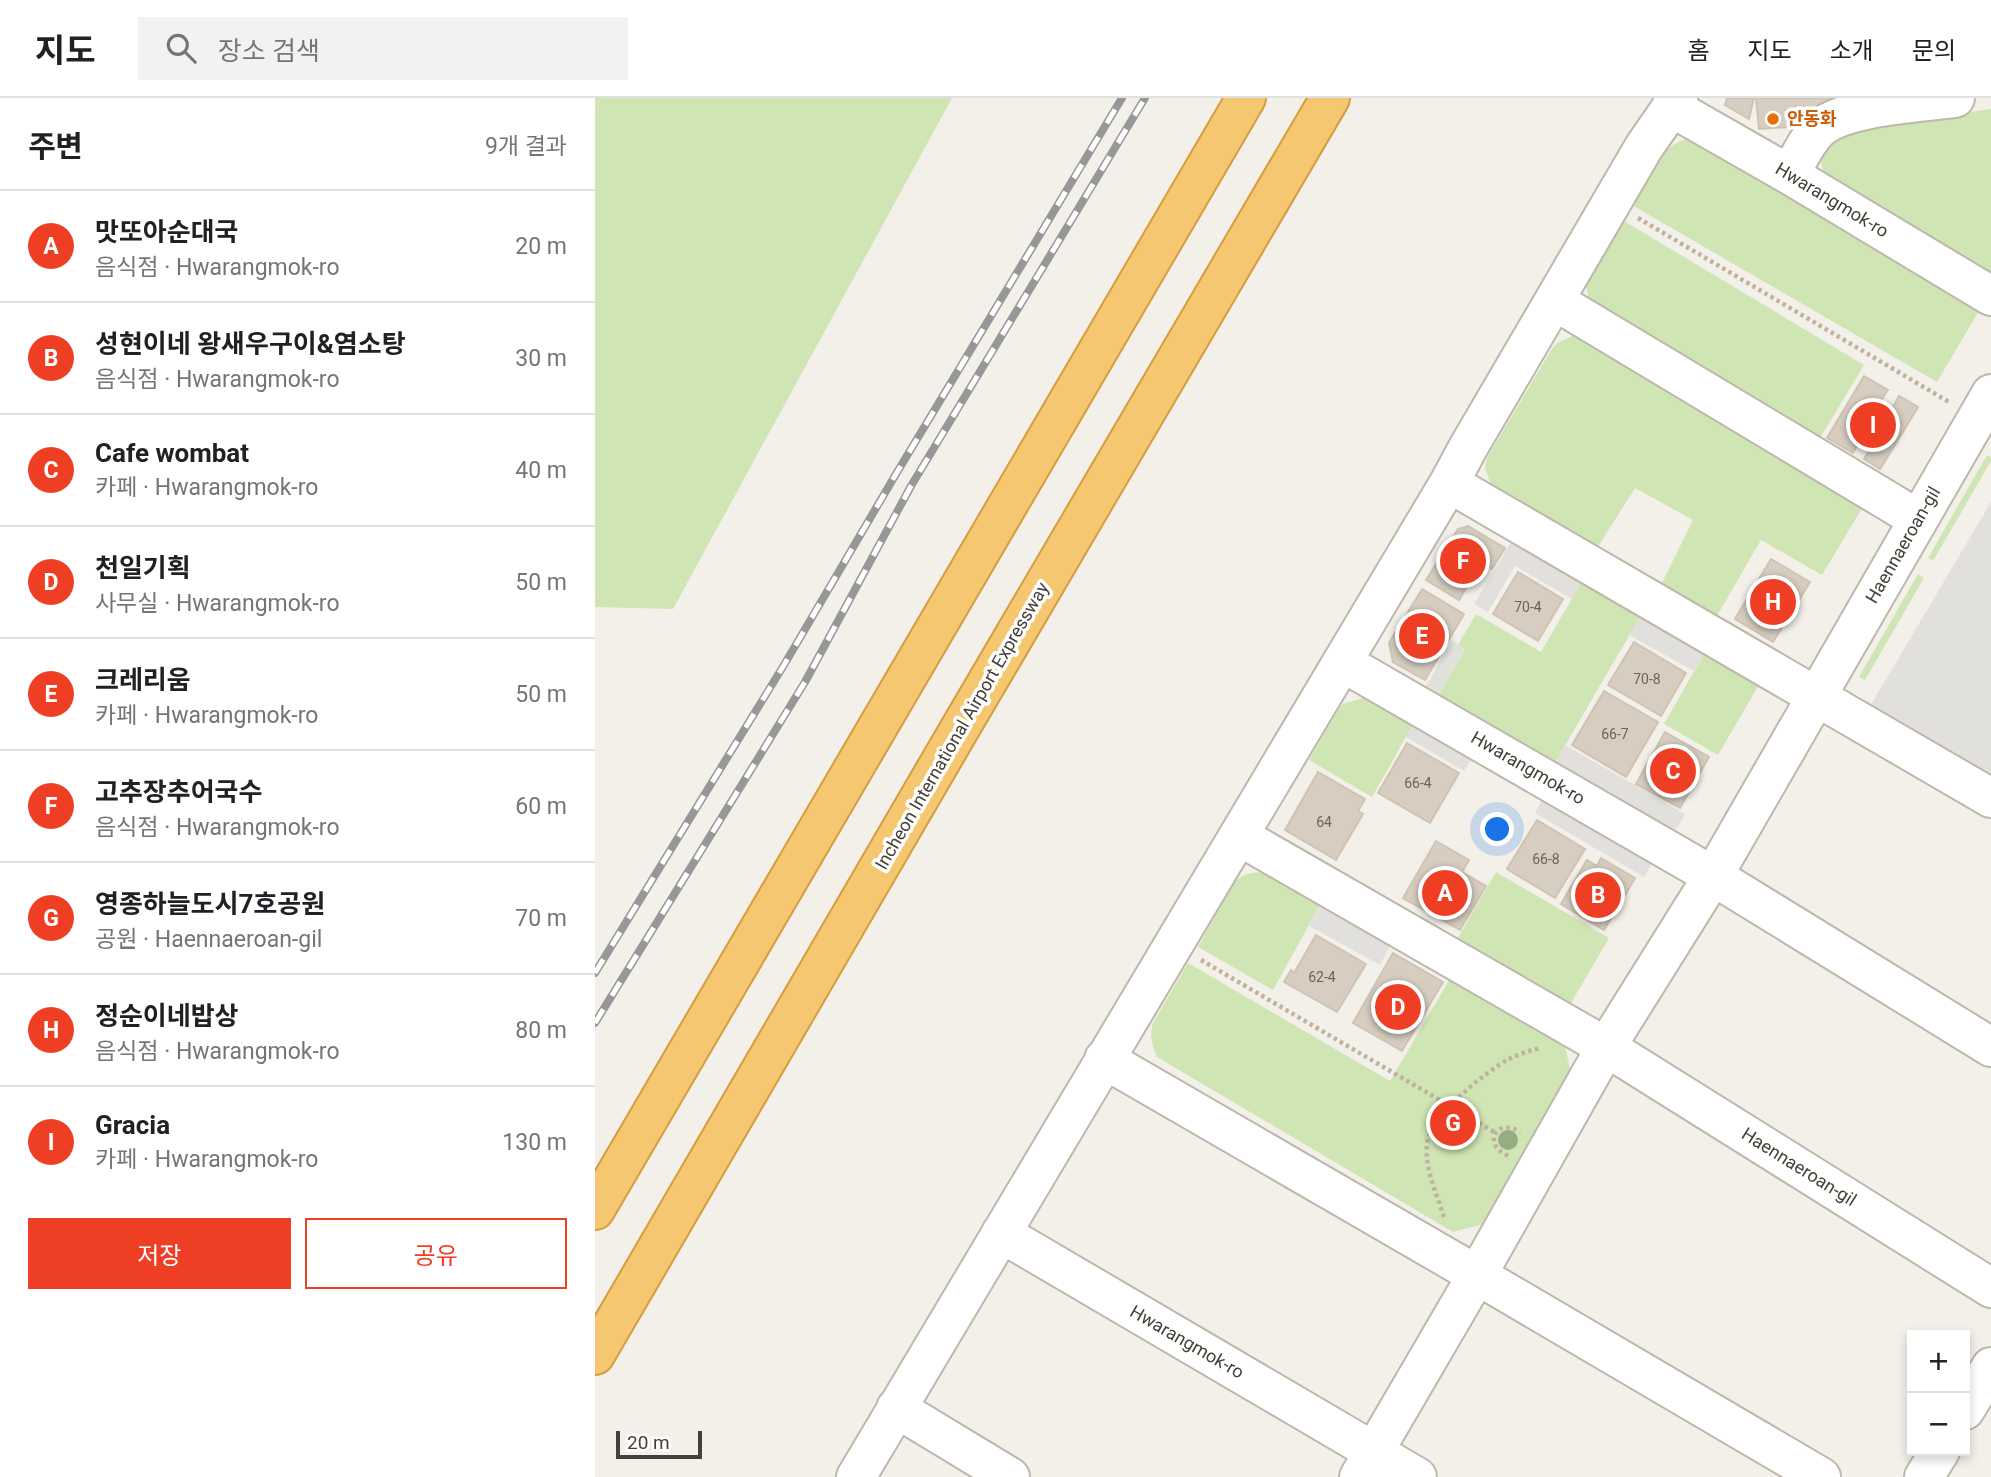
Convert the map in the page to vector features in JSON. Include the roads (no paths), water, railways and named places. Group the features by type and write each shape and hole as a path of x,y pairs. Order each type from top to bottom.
{"highway":[{"path":"595,1210 1247,98"},
{"name":"Incheon International Airport Expressway","path":"595,1355 1330,98"}],"street":[{"path":"1790,175 1807,144 1819,129 1836,119 1860,111 1955,98"},
{"name":"Hwarangmok-ro","path":"856,1477 1449,483 1644,147 1674,102 1991,296"},
{"path":"1555,301 1918,519"},
{"name":"Haennaeroan-gil","path":"1366,1464 1606,1047 1713,876 1991,394"},
{"path":"1449,483 1991,797"},
{"name":"Hwarangmok-ro","path":"1342,662 1713,876"},
{"path":"1239,835 1606,1047"},
{"path":"1713,876 1991,1047"},
{"name":"Haennaeroan-gil","path":"1606,1047 1991,1288"},
{"path":"1104,1059 1821,1477"},
{"name":"Hwarangmok-ro","path":"1001,1233 1366,1464"},
{"path":"1970,1402 1991,1367"},
{"path":"896,1408 1010,1477"},
{"path":"1924,1477 1937,1456"},
{"path":"1366,1464 1417,1477"}],"railway":[{"path":"595,973 784,665 1122,98"},
{"path":"595,1023 805,682 911,486 1145,98"}],"place":[{"name":"안동화","path":"1773,119"},
{"name":"Gracia","path":"1873,425"},
{"name":"고추장추어국수","path":"1463,561"},
{"name":"정순이네밥상","path":"1773,602"},
{"name":"크레리움","path":"1422,636"},
{"name":"Cafe wombat","path":"1673,771"},
{"name":"맛또아순대국","path":"1445,893"},
{"name":"성현이네 왕새우구이&염소탕","path":"1598,895"},
{"name":"천일기획","path":"1398,1007"},
{"name":"영종하늘도시7호공원","path":"1453,1123"}]}
